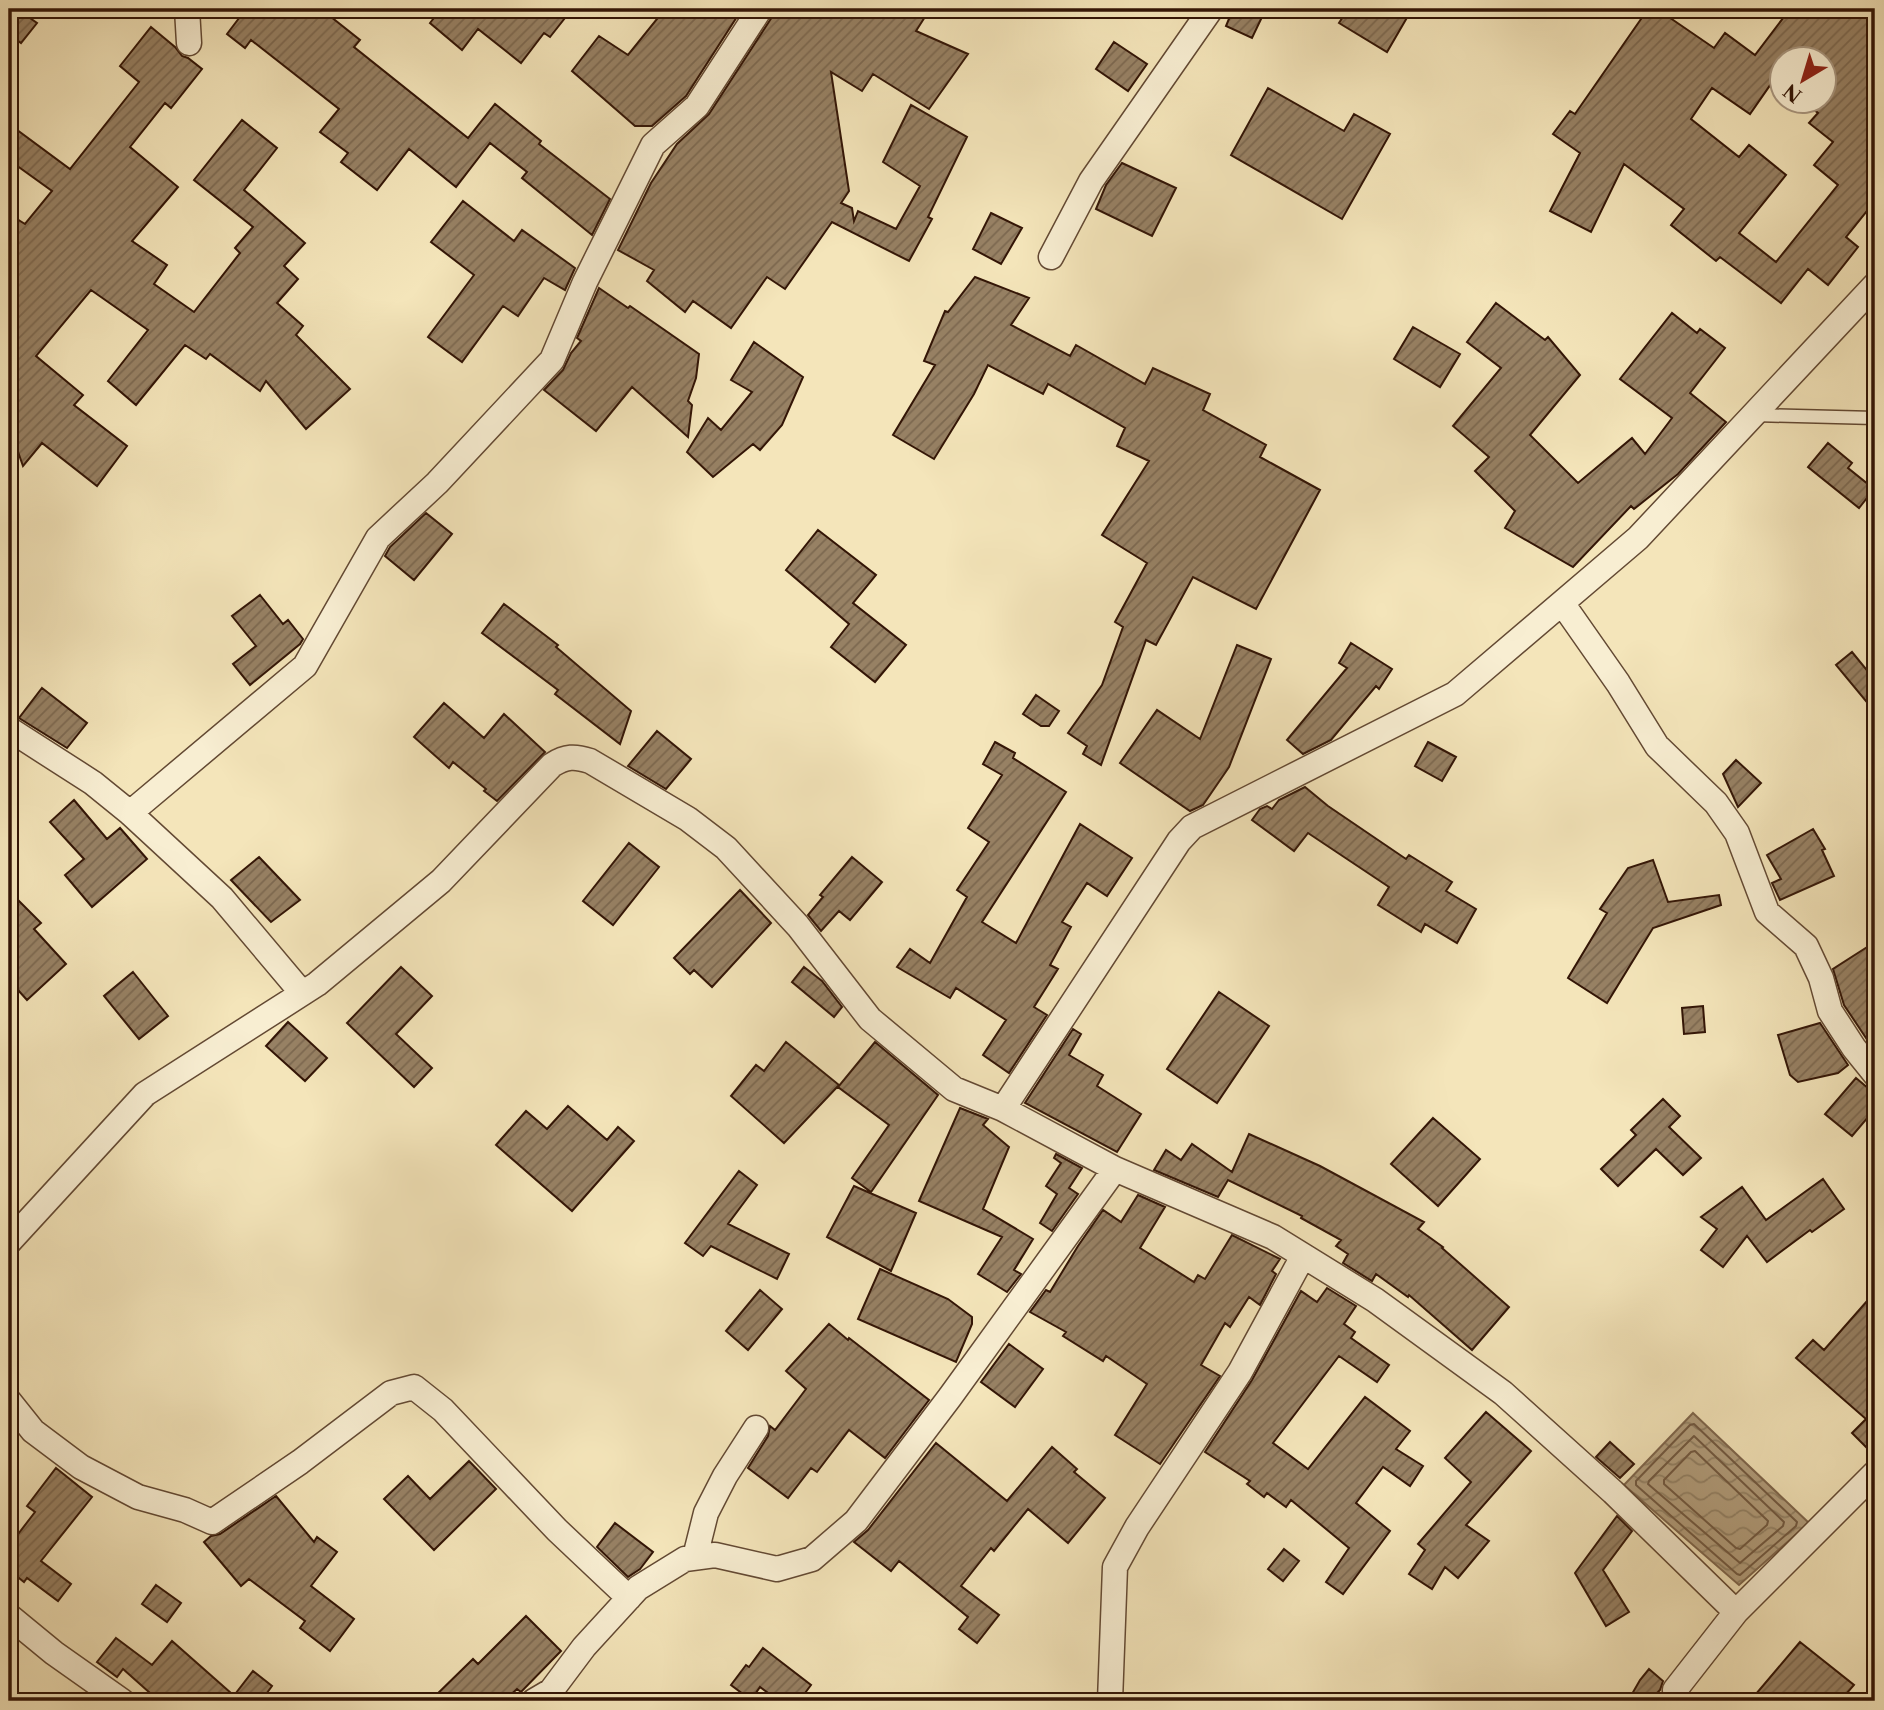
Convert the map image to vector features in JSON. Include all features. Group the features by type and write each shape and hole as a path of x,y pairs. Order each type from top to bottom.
{"street":[{"path":"187,9 190,43"},
{"path":"130,813 305,666 378,538 437,483 552,360 585,282 653,145 698,106 760,9"},
{"path":"1051,257 1091,181 1211,9"},
{"path":"1003,1109 1179,841 1192,827 1455,694 1638,538 1875,285"},
{"path":"1562,603 1618,682 1657,746 1716,803 1737,833 1767,912 1806,946 1821,978 1830,1011 1853,1048 1875,1074"},
{"path":"13,739 93,783 130,813 222,898 302,993"},
{"path":"9,1242 145,1094 317,984 441,881 552,765 563,758 577,757 590,761 688,819 726,848 798,926 870,1019 954,1089 1003,1109 1115,1169 1273,1237 1375,1300 1503,1393 1613,1492 1736,1612"},
{"path":"534,1701 551,1690 584,1647 638,1588 685,1559 715,1555 778,1569 812,1559 856,1521 950,1397 1115,1169"},
{"path":"1110,1701 1115,1567 1137,1528 1240,1372 1303,1256"},
{"path":"9,1401 33,1431 81,1466 138,1497 185,1510 212,1522 300,1462 391,1393 414,1387 443,1410 557,1530 629,1598"},
{"path":"695,1557 706,1513 724,1476 756,1428"},
{"path":"1679,1701 1675,1690 1736,1612 1875,1474"},
{"path":"9,1616 54,1653 122,1701"}],"lane":[{"path":"1754,415 1875,418"}],"water":[{"path":"1693,1413 1809,1523 1739,1585 1624,1485"}],"building":[{"path":"17,9 37,23 21,43 9,34 9,19"},
{"path":"246,9 321,9 360,40 354,47 468,138 495,104 541,141 539,144 610,199 592,235 522,178 527,172 490,143 456,187 409,149 377,190 341,162 348,153 320,132 339,109 251,40 245,48 227,34"},
{"path":"441,9 572,9 550,37 544,33 521,63 478,29 462,50 430,23"},
{"path":"665,9 742,9 686,96 652,126 635,126 572,71 599,36 628,55"},
{"path":"775,9 930,9 916,31 968,54 929,109 873,74 862,91 831,72 849,191 841,203 852,208 854,221 858,211 896,229 920,186 883,162 911,105 967,137 928,217 932,219 909,261 832,222 785,289 767,277 731,328 693,301 685,312 647,281 654,270 618,250 651,183 677,144 709,114"},
{"path":"1233,9 1242,9 1262,17 1252,38 1226,26"},
{"path":"1348,9 1412,9 1387,52 1339,23"},
{"path":"1648,9 1657,9 1714,48 1725,33 1755,55 1790,9 1875,9 1875,201 1846,237 1858,247 1828,285 1808,269 1781,303 1720,257 1716,261 1671,225 1684,209 1624,164 1591,232 1550,211 1580,153 1553,134 1570,111 1575,114","holes":["1769,46 1839,46 1839,116 1815,116 1809,123 1833,142 1814,165 1838,185 1776,262 1739,233 1786,175 1749,145 1739,157 1691,119 1712,88 1750,114 1769,87"]},
{"path":"151,27 182,56 202,69 171,108 165,103 130,147 178,187 132,241 167,265 154,284 194,312 240,253 235,248 253,227 194,180 242,120 277,148 244,190 305,243 284,266 298,279 277,303 303,326 296,335 350,389 306,429 266,381 260,391 210,354 206,359 185,345 136,405 108,381 148,330 91,290 36,356 83,395 74,405 127,446 97,486 42,443 23,466 9,426 9,214 25,224 52,191 9,160 9,124 70,169 139,82 120,66"},
{"path":"1114,42 1147,64 1128,91 1096,69"},
{"path":"1268,88 1344,131 1354,114 1390,134 1342,219 1231,155"},
{"path":"1122,163 1176,188 1152,236 1096,209 1106,185"},
{"path":"463,201 514,241 522,230 575,268 565,290 544,278 518,316 503,306 462,362 428,337 474,275 431,242"},
{"path":"991,213 1022,228 1001,264 973,249"},
{"path":"975,277 1029,298 1011,325 1070,356 1076,345 1145,384 1153,368 1210,394 1203,410 1266,445 1260,457 1320,490 1256,609 1193,577 1156,645 1146,640 1101,765 1083,754 1087,746 1068,733 1102,685 1123,627 1115,622 1147,563 1102,535 1149,461 1117,446 1125,428 1048,384 1043,394 988,365 974,394 934,459 893,435 935,365 924,361 945,311 948,312"},
{"path":"599,288 699,354 696,378 688,401 692,405 688,437 632,387 596,431 544,390 563,370 571,353 581,341 577,338"},
{"path":"1496,303 1545,340 1548,337 1580,375 1530,435 1578,483 1632,438 1645,454 1672,418 1620,379 1672,313 1697,333 1700,329 1725,348 1690,393 1726,422 1678,474 1634,509 1631,506 1573,567 1505,528 1515,511 1475,471 1489,457 1453,426 1501,368 1467,342"},
{"path":"1413,327 1460,354 1440,387 1394,359"},
{"path":"754,342 803,377 782,425 760,450 753,444 713,477 687,452 708,418 721,430 752,392 731,380"},
{"path":"1828,443 1852,463 1848,468 1874,489 1859,508 1808,467"},
{"path":"426,513 452,534 414,580 385,556 390,547"},
{"path":"818,530 876,575 853,603 906,645 875,682 831,647 849,624 786,570"},
{"path":"260,595 283,624 288,620 303,639 250,685 233,664 256,646 232,616"},
{"path":"504,604 558,645 556,647 631,711 620,744 555,694 558,690 482,633"},
{"path":"1351,643 1392,669 1379,689 1376,686 1331,740 1303,754 1287,740 1347,668 1339,663"},
{"path":"1237,645 1271,659 1229,767 1203,805 1190,811 1120,763 1157,710 1200,739"},
{"path":"1852,652 1875,680 1875,712 1836,665"},
{"path":"42,688 87,723 67,748 19,718"},
{"path":"1036,695 1059,711 1049,726 1041,726 1023,714"},
{"path":"444,703 484,738 504,714 545,752 497,801 453,762 449,768 414,737"},
{"path":"657,731 691,759 666,789 628,766"},
{"path":"995,742 1015,753 1013,758 1066,792 982,922 1016,943 1080,824 1132,858 1107,896 1087,883 1062,922 1071,927 1050,965 1058,969 1034,1007 1047,1015 1009,1073 983,1055 1006,1020 956,988 950,998 897,967 910,949 930,963 967,897 957,890 989,842 968,828 1002,775 983,764"},
{"path":"1428,742 1456,757 1442,781 1415,766"},
{"path":"1736,760 1761,783 1738,807 1723,774"},
{"path":"1305,787 1328,806 1406,859 1409,855 1452,882 1446,891 1476,909 1457,943 1425,924 1421,932 1378,905 1389,887 1308,833 1294,851 1252,820 1260,809 1267,806 1272,809 1279,800"},
{"path":"74,800 107,839 120,828 147,859 92,907 65,875 84,859 50,822"},
{"path":"1813,829 1825,849 1822,850 1834,876 1780,900 1772,883 1781,879 1767,855"},
{"path":"629,843 659,867 613,925 583,901"},
{"path":"259,857 300,900 271,922 231,880"},
{"path":"852,857 882,882 850,920 839,911 821,931 808,915 823,897 820,895"},
{"path":"1653,860 1668,902 1719,895 1721,905 1653,928 1607,1003 1568,978 1607,913 1600,909 1628,868"},
{"path":"740,890 771,923 712,987 694,970 690,974 674,958"},
{"path":"9,891 41,923 34,929 66,964 27,1000 9,980"},
{"path":"1875,942 1875,1044 1872,1047 1844,1005 1833,969"},
{"path":"401,967 432,996 396,1034 432,1068 414,1087 347,1023"},
{"path":"804,967 822,981 842,1007 834,1017 792,982"},
{"path":"133,972 168,1016 139,1039 104,996"},
{"path":"1219,992 1269,1026 1217,1103 1167,1069"},
{"path":"1703,1006 1705,1032 1684,1034 1682,1008"},
{"path":"288,1022 327,1058 305,1081 266,1046"},
{"path":"1820,1023 1848,1065 1838,1073 1798,1082 1790,1075 1778,1035"},
{"path":"1073,1029 1081,1034 1069,1055 1103,1075 1097,1086 1141,1114 1117,1152 1025,1103"},
{"path":"786,1042 839,1085 784,1143 731,1096 756,1065 764,1071"},
{"path":"875,1042 938,1095 871,1192 852,1178 889,1125 838,1087"},
{"path":"1856,1078 1875,1094 1875,1109 1852,1136 1825,1114"},
{"path":"1663,1099 1680,1116 1669,1127 1701,1158 1683,1175 1656,1149 1618,1186 1601,1169 1636,1135 1631,1130"},
{"path":"568,1106 607,1140 618,1127 634,1141 572,1211 496,1145 526,1111 547,1129"},
{"path":"960,1108 988,1119 983,1125 1009,1147 983,1209 1033,1239 1014,1270 1021,1274 1007,1292 978,1274 1002,1237 919,1201"},
{"path":"1433,1118 1480,1159 1438,1206 1391,1164"},
{"path":"1249,1134 1320,1166 1424,1222 1418,1229 1443,1247 1509,1307 1472,1350 1409,1295 1408,1297 1376,1274 1372,1281 1343,1263 1348,1254 1336,1246 1341,1240 1301,1218 1302,1216 1228,1180 1218,1197 1154,1170 1166,1150 1181,1160 1192,1144 1232,1172"},
{"path":"1056,1154 1082,1168 1069,1188 1078,1194 1052,1231 1040,1223 1057,1194 1046,1186 1061,1163 1054,1158"},
{"path":"739,1171 757,1185 728,1224 789,1254 777,1279 711,1246 703,1256 685,1243"},
{"path":"1823,1179 1844,1209 1767,1262 1747,1236 1723,1267 1701,1250 1717,1229 1701,1217 1742,1187 1766,1220"},
{"path":"854,1186 916,1213 891,1271 827,1237"},
{"path":"1138,1195 1165,1207 1140,1248 1194,1282 1198,1275 1205,1279 1232,1235 1280,1259 1272,1271 1276,1274 1260,1305 1249,1297 1230,1327 1225,1323 1201,1365 1220,1376 1160,1464 1115,1435 1147,1384 1106,1356 1103,1361 1063,1336 1066,1332 1030,1312 1046,1290 1050,1292 1103,1210 1121,1222"},
{"path":"880,1269 948,1299 972,1317 972,1324 956,1362 858,1319"},
{"path":"1327,1288 1356,1306 1344,1324 1355,1332 1351,1338 1389,1365 1377,1382 1339,1356 1273,1443 1308,1469 1365,1397 1410,1431 1396,1449 1423,1466 1410,1486 1383,1467 1356,1503 1390,1531 1343,1594 1326,1582 1349,1548 1291,1500 1286,1507 1267,1493 1264,1497 1247,1484 1250,1481 1205,1452 1252,1380 1301,1291 1317,1302"},
{"path":"760,1290 782,1309 748,1350 726,1331"},
{"path":"1875,1292 1875,1456 1852,1433 1866,1419 1796,1358 1813,1340 1824,1350"},
{"path":"829,1324 929,1400 885,1458 849,1430 817,1472 811,1468 788,1498 748,1468 768,1436 770,1426 775,1430 806,1389 786,1371"},
{"path":"1009,1344 1043,1369 1015,1407 981,1382"},
{"path":"1486,1412 1531,1451 1466,1525 1489,1541 1458,1578 1445,1567 1432,1589 1409,1574 1425,1550 1418,1544 1471,1482 1445,1458"},
{"path":"1610,1442 1634,1464 1620,1478 1596,1457"},
{"path":"936,1443 1007,1501 1052,1447 1077,1469 1074,1472 1105,1498 1068,1543 1028,1509 994,1551 991,1548 961,1586 999,1615 977,1643 959,1629 968,1617 899,1561 891,1571 854,1542 868,1530"},
{"path":"469,1461 496,1489 434,1550 384,1499 408,1476 430,1499"},
{"path":"56,1468 92,1497 41,1561 71,1584 58,1601 27,1578 24,1582 9,1570 9,1546 35,1512 27,1506"},
{"path":"276,1496 314,1542 317,1537 337,1552 311,1586 354,1619 330,1651 300,1628 305,1621 249,1579 241,1586 204,1542"},
{"path":"1617,1516 1632,1531 1603,1570 1629,1612 1606,1626 1575,1573"},
{"path":"615,1523 653,1552 640,1569 628,1577 597,1547"},
{"path":"1284,1549 1299,1561 1283,1581 1268,1569"},
{"path":"156,1585 181,1603 167,1622 142,1604"},
{"path":"526,1616 561,1651 521,1692 517,1689 504,1701 430,1701 473,1659 478,1664"},
{"path":"116,1638 152,1665 172,1641 240,1701 159,1701 123,1669 117,1677 97,1662"},
{"path":"1800,1642 1854,1685 1840,1701 1750,1701"},
{"path":"763,1648 811,1685 799,1701 779,1701 760,1687 751,1700 731,1685"},
{"path":"1649,1669 1663,1681 1660,1690 1650,1701 1628,1701 1640,1680"},
{"path":"253,1671 272,1686 261,1701 248,1701 236,1693"}]}
